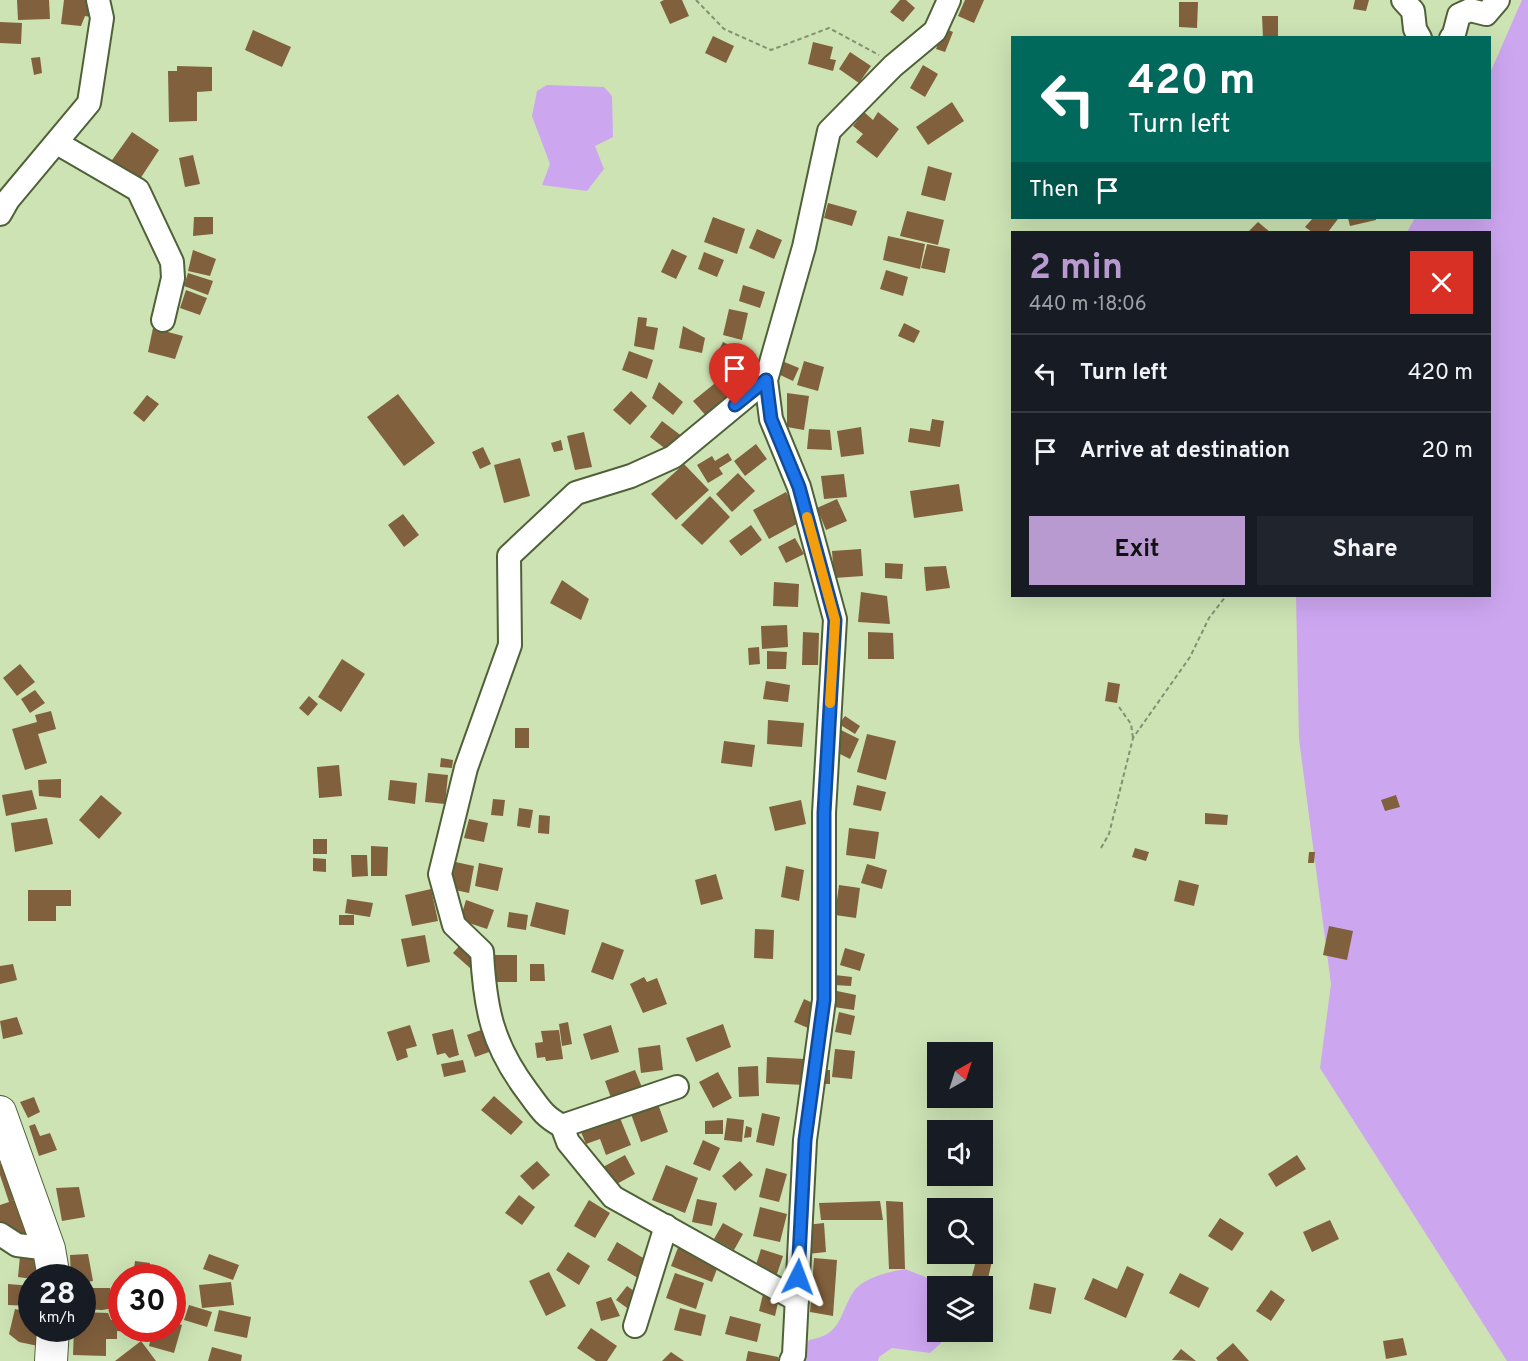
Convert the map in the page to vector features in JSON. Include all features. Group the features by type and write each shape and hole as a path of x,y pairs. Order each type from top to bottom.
{"highway":[{"path":"0,1112 52,1263"},
{"path":"51,1361 52,1342"}],"street":[{"path":"0,214 8,200 90,104 102,18 98,0"},
{"path":"791,1361 794,1354 805,1140 824,1000 824,813 835,620 799,487 771,419 766,380 804,247 830,131 893,66 935,30 949,0"},
{"path":"1403,0 1413,11 1415,29 1419,36"},
{"path":"1452,36 1459,15 1470,10 1486,14 1498,0"},
{"path":"57,143 138,190 172,262 173,278 163,320"},
{"path":"766,380 673,457 631,476 576,493 509,556 510,645 466,768 440,874 454,925 482,952 484,993 494,1032 510,1068 547,1118 562,1126 568,1142 613,1197 797,1300"},
{"path":"562,1126 676,1088"},
{"path":"635,1326 666,1226"},
{"path":"0,1234 52,1263"}],"path":[{"path":"696,0 724,29 771,50 829,28 885,58 893,66"},
{"path":"1101,848 1109,834 1133,738 1190,657 1209,618 1225,597"},
{"path":"1119,707 1131,724 1133,738"}],"shaded area":[{"path":"1522,0 1528,0 1528,1361 1507,1361 1320,1068 1331,984 1299,739 1296,597 1491,597 1491,231 1408,231 1414,219 1491,219 1491,71"},
{"path":"547,85 604,87 612,96 613,137 595,146 604,169 587,191 542,185 550,164 532,116 537,91"},
{"path":"905,1269 927,1278 927,1342 941,1343 930,1353 892,1348 879,1357 878,1361 800,1361 809,1340 828,1333 839,1322 849,1299 859,1286"}],"building":[{"path":"17,0 49,0 50,19 18,20"},
{"path":"64,0 86,0 86,3 93,4 91,17 85,16 81,26 61,24"},
{"path":"682,0 689,16 670,24 660,2"},
{"path":"900,0 906,0 915,8 903,22 890,12"},
{"path":"965,0 984,0 974,23 958,16"},
{"path":"1355,0 1369,0 1366,11 1353,9"},
{"path":"1179,2 1198,2 1197,28 1179,27"},
{"path":"1262,16 1278,16 1278,36 1263,36"},
{"path":"0,22 22,23 21,44 0,43"},
{"path":"944,28 953,32 945,52 936,49"},
{"path":"253,30 291,47 282,67 245,50"},
{"path":"713,36 734,46 726,63 705,53"},
{"path":"813,42 833,47 830,59 836,60 833,71 808,64"},
{"path":"850,52 871,66 859,83 839,69"},
{"path":"40,57 42,73 34,75 31,58"},
{"path":"923,65 938,74 925,97 910,88"},
{"path":"177,66 212,67 212,91 197,92 197,121 169,122 168,71 177,71"},
{"path":"952,102 964,121 928,145 916,127"},
{"path":"864,112 873,120 878,112 899,129 877,158 856,142 863,134 853,126"},
{"path":"132,132 159,150 138,182 110,163"},
{"path":"193,155 200,184 185,187 179,158"},
{"path":"928,166 952,173 945,201 921,195"},
{"path":"828,203 857,211 852,226 824,218"},
{"path":"907,211 944,220 938,245 900,236"},
{"path":"194,217 213,217 213,234 193,236"},
{"path":"713,217 745,229 737,254 704,242"},
{"path":"1312,219 1338,219 1329,231 1311,231 1305,227"},
{"path":"1348,219 1376,219 1376,220 1350,226"},
{"path":"1258,222 1269,231 1249,231"},
{"path":"757,229 782,240 774,259 749,248"},
{"path":"888,236 925,244 920,269 883,260"},
{"path":"927,244 950,249 945,273 921,268"},
{"path":"672,249 687,256 676,279 661,272"},
{"path":"193,250 216,259 210,276 188,271"},
{"path":"704,252 724,260 717,277 698,269"},
{"path":"886,270 908,277 903,296 880,289"},
{"path":"188,273 213,281 208,295 184,286"},
{"path":"743,285 765,292 760,308 739,301"},
{"path":"186,290 207,298 200,315 180,308"},
{"path":"729,309 748,313 742,340 723,335"},
{"path":"638,317 647,318 646,326 658,328 654,350 634,346"},
{"path":"904,323 920,331 914,343 898,336"},
{"path":"683,326 705,338 702,353 679,348"},
{"path":"153,328 183,336 175,359 148,352"},
{"path":"723,342 739,350 729,370 713,362"},
{"path":"629,351 653,360 647,379 622,370"},
{"path":"782,361 799,368 793,381 776,373"},
{"path":"804,361 824,367 818,391 797,385"},
{"path":"719,380 734,397 708,418 693,401"},
{"path":"659,382 683,402 673,415 652,398"},
{"path":"631,391 647,406 630,425 613,410"},
{"path":"787,393 809,396 804,430 787,427"},
{"path":"398,394 435,443 404,466 367,417"},
{"path":"147,395 159,404 144,422 133,413"},
{"path":"932,419 944,421 940,447 908,442 910,428 930,431"},
{"path":"662,421 683,437 671,453 650,437"},
{"path":"861,427 864,454 841,457 837,431"},
{"path":"809,429 830,430 832,450 807,449"},
{"path":"584,432 592,467 575,470 567,436"},
{"path":"561,440 563,450 554,452 551,443"},
{"path":"756,444 767,459 745,476 734,461"},
{"path":"483,447 491,464 480,469 472,452"},
{"path":"728,453 732,460 719,468 723,474 708,483 697,465 712,456 715,461"},
{"path":"520,458 530,496 504,503 494,465"},
{"path":"684,464 709,490 676,520 651,494"},
{"path":"738,473 755,491 732,512 716,494"},
{"path":"844,474 847,497 824,499 821,476"},
{"path":"959,484 963,511 914,518 910,491"},
{"path":"786,492 802,521 769,539 753,510"},
{"path":"710,496 730,517 702,545 681,525"},
{"path":"837,499 847,521 826,530 817,508"},
{"path":"403,514 419,535 404,547 388,525"},
{"path":"751,525 762,540 741,556 729,541"},
{"path":"795,538 804,554 786,563 778,547"},
{"path":"861,549 863,576 834,578 832,551"},
{"path":"885,563 903,564 902,579 885,578"},
{"path":"946,566 950,588 926,591 924,567"},
{"path":"562,580 589,599 581,620 550,603"},
{"path":"774,582 799,584 798,607 773,606"},
{"path":"861,592 887,596 890,624 858,622"},
{"path":"787,625 788,647 762,649 761,626"},
{"path":"803,632 819,633 818,665 802,665"},
{"path":"868,632 893,633 894,659 868,659"},
{"path":"759,647 760,664 749,665 748,648"},
{"path":"767,651 787,652 786,669 767,669"},
{"path":"342,659 365,674 341,712 318,697"},
{"path":"20,664 35,682 17,696 3,678"},
{"path":"766,681 790,685 788,702 763,699"},
{"path":"1108,682 1120,684 1117,703 1105,701"},
{"path":"35,690 45,703 30,713 21,699"},
{"path":"309,696 318,704 308,716 299,708"},
{"path":"51,711 56,729 38,734 47,763 25,770 12,729 37,722 35,715"},
{"path":"845,716 860,726 855,734 839,724"},
{"path":"768,720 804,723 802,747 767,744"},
{"path":"515,728 529,728 529,748 515,748"},
{"path":"839,729 859,739 850,759 830,749"},
{"path":"867,734 896,741 886,780 857,772"},
{"path":"724,741 755,745 752,767 721,763"},
{"path":"441,758 453,760 452,768 440,767"},
{"path":"339,765 342,796 319,798 317,767"},
{"path":"428,773 448,775 445,804 425,802"},
{"path":"61,779 61,798 39,796 38,780"},
{"path":"390,780 417,783 415,804 388,800"},
{"path":"857,785 886,792 881,811 853,805"},
{"path":"32,790 37,809 6,816 2,795"},
{"path":"101,795 122,813 99,839 79,820"},
{"path":"1396,795 1400,807 1385,811 1381,800"},
{"path":"493,799 505,800 503,816 491,815"},
{"path":"801,800 806,824 775,831 769,807"},
{"path":"519,808 533,810 530,828 517,826"},
{"path":"1205,813 1228,815 1227,825 1205,824"},
{"path":"539,815 550,816 549,834 538,833"},
{"path":"47,818 53,844 15,852 11,823"},
{"path":"469,819 488,823 484,842 464,838"},
{"path":"849,828 879,832 875,859 846,855"},
{"path":"313,839 327,839 327,854 313,854"},
{"path":"371,846 388,847 387,876 371,876"},
{"path":"1135,848 1149,852 1146,861 1132,857"},
{"path":"1309,852 1315,852 1314,863 1308,863"},
{"path":"351,855 367,855 368,876 352,877"},
{"path":"313,858 326,859 326,872 313,871"},
{"path":"451,861 474,866 469,893 446,888"},
{"path":"479,863 503,868 498,891 475,886"},
{"path":"867,864 887,870 882,889 861,883"},
{"path":"786,866 804,870 799,901 781,897"},
{"path":"716,874 723,899 701,905 695,880"},
{"path":"1179,880 1199,885 1194,906 1174,901"},
{"path":"839,885 860,888 856,918 835,915"},
{"path":"431,889 438,921 412,926 405,895"},
{"path":"28,890 71,890 71,906 56,906 56,921 28,921"},
{"path":"347,899 373,903 370,917 345,913"},
{"path":"466,900 494,910 487,929 460,920"},
{"path":"536,902 569,910 565,935 530,926"},
{"path":"509,912 528,915 526,930 507,927"},
{"path":"339,915 354,915 354,925 339,925"},
{"path":"1329,926 1353,931 1347,960 1323,955"},
{"path":"755,929 774,930 773,959 754,958"},
{"path":"425,935 430,962 407,967 401,939"},
{"path":"602,942 624,950 613,980 591,972"},
{"path":"461,944 478,960 470,968 453,953"},
{"path":"845,948 865,954 860,971 840,965"},
{"path":"491,955 517,955 517,982 491,982"},
{"path":"13,964 17,980 0,984 0,966"},
{"path":"530,964 544,964 545,981 530,981"},
{"path":"835,975 852,977 851,986 834,985"},
{"path":"644,977 647,982 657,978 667,1004 643,1013 630,984"},
{"path":"837,991 856,995 854,1010 834,1007"},
{"path":"804,999 817,1005 808,1028 794,1022"},
{"path":"839,1012 855,1016 851,1035 835,1032"},
{"path":"17,1017 23,1034 3,1039 0,1021"},
{"path":"568,1022 572,1044 562,1046 559,1024"},
{"path":"723,1024 731,1047 696,1062 686,1038"},
{"path":"410,1025 417,1046 406,1049 408,1057 397,1061 387,1032"},
{"path":"611,1025 619,1052 591,1060 583,1034"},
{"path":"453,1029 459,1055 449,1058 445,1053 437,1055 432,1034"},
{"path":"484,1029 492,1051 475,1057 467,1035"},
{"path":"559,1030 563,1059 546,1061 545,1057 537,1058 535,1043 543,1042 541,1031"},
{"path":"660,1045 663,1070 641,1073 638,1048"},
{"path":"835,1049 855,1051 852,1079 832,1077"},
{"path":"767,1057 805,1059 804,1085 766,1083"},
{"path":"463,1060 466,1072 444,1077 441,1064"},
{"path":"758,1066 759,1096 739,1097 738,1067"},
{"path":"635,1070 645,1095 614,1106 605,1081"},
{"path":"817,1070 830,1070 830,1084 817,1084"},
{"path":"718,1072 732,1098 713,1108 699,1082"},
{"path":"494,1096 523,1122 511,1135 481,1110"},
{"path":"34,1097 40,1112 28,1118 20,1102"},
{"path":"658,1104 668,1132 641,1142 631,1114"},
{"path":"762,1113 780,1117 774,1146 756,1142"},
{"path":"620,1118 631,1145 606,1155 600,1139 586,1144 581,1132"},
{"path":"727,1118 744,1120 742,1142 724,1140"},
{"path":"723,1120 723,1134 705,1134 705,1121"},
{"path":"35,1124 40,1136 50,1133 57,1150 39,1156 29,1126"},
{"path":"746,1126 752,1128 751,1137 744,1138"},
{"path":"703,1140 720,1148 710,1171 693,1164"},
{"path":"625,1155 635,1174 613,1186 603,1167"},
{"path":"1297,1155 1306,1169 1276,1187 1268,1174"},
{"path":"16,1159 28,1195 11,1201 27,1197 40,1244 26,1243 23,1233 15,1235 8,1233 5,1222 0,1223 0,1205 9,1202 0,1175 0,1164"},
{"path":"537,1161 550,1175 533,1190 520,1176"},
{"path":"740,1161 753,1175 735,1191 722,1176"},
{"path":"666,1165 698,1178 685,1213 652,1200"},
{"path":"766,1168 787,1174 779,1202 759,1197"},
{"path":"79,1187 85,1217 62,1221 56,1188"},
{"path":"519,1195 535,1207 522,1225 505,1213"},
{"path":"697,1199 717,1203 712,1226 692,1222"},
{"path":"589,1200 610,1213 595,1238 574,1226"},
{"path":"880,1201 883,1220 821,1220 819,1203"},
{"path":"886,1201 903,1202 905,1269 889,1269"},
{"path":"760,1207 787,1214 780,1242 753,1236"},
{"path":"1220,1218 1244,1233 1232,1251 1208,1236"},
{"path":"1330,1220 1339,1239 1312,1252 1303,1232"},
{"path":"723,1223 743,1234 734,1250 714,1239"},
{"path":"824,1223 826,1252 808,1254 806,1225"},
{"path":"617,1242 648,1261 638,1278 607,1260"},
{"path":"679,1245 720,1261 712,1282 671,1266"},
{"path":"761,1249 783,1256 777,1274 755,1268"},
{"path":"568,1252 590,1266 579,1285 556,1270"},
{"path":"88,1254 90,1264 70,1264 70,1255"},
{"path":"209,1254 239,1265 233,1280 203,1269"},
{"path":"20,1256 47,1256 47,1264 19,1264"},
{"path":"814,1258 837,1260 833,1316 810,1312"},
{"path":"135,1261 150,1263 150,1264 135,1264"},
{"path":"975,1264 991,1264 989,1276 972,1276"},
{"path":"1127,1266 1144,1274 1126,1318 1084,1299 1093,1278 1117,1289"},
{"path":"549,1272 566,1306 546,1316 529,1281"},
{"path":"675,1273 704,1283 696,1309 666,1298"},
{"path":"1180,1273 1209,1288 1199,1308 1169,1293"},
{"path":"231,1282 234,1305 202,1308 199,1285"},
{"path":"1034,1283 1056,1288 1051,1314 1029,1309"},
{"path":"8,1284 18,1285 18,1305 8,1305"},
{"path":"627,1286 641,1296 630,1310 616,1300"},
{"path":"96,1288 108,1288 108,1309 96,1310"},
{"path":"1271,1290 1285,1300 1271,1321 1256,1311"},
{"path":"763,1294 779,1298 775,1316 759,1311"},
{"path":"611,1297 620,1316 601,1321 596,1302"},
{"path":"189,1305 212,1312 207,1327 186,1321"},
{"path":"680,1308 706,1315 701,1336 674,1330"},
{"path":"15,1309 18,1310 18,1341 9,1334"},
{"path":"219,1310 251,1317 247,1338 214,1331"},
{"path":"96,1313 108,1313 106,1356 73,1355 74,1342 96,1342"},
{"path":"730,1316 761,1324 757,1342 725,1334"},
{"path":"591,1328 617,1346 607,1361 596,1361 577,1348"},
{"path":"1403,1338 1407,1355 1386,1359 1383,1341"},
{"path":"19,1342 44,1342 43,1347"},
{"path":"142,1342 156,1361 115,1361"},
{"path":"150,1342 177,1342 174,1353 149,1346"},
{"path":"1233,1343 1249,1361 1218,1361 1216,1358"},
{"path":"212,1347 242,1355 241,1361 208,1361"},
{"path":"1181,1349 1196,1361 1172,1360"},
{"path":"748,1351 778,1357 778,1361 746,1361"},
{"path":"671,1352 684,1361 662,1361"}],"slow traffic":[{"path":"807,517 835,620 830,703"}],"route":[{"path":"735,405 766,380 771,419 799,487 835,620 824,813 824,1000 805,1140 798,1277"}]}
